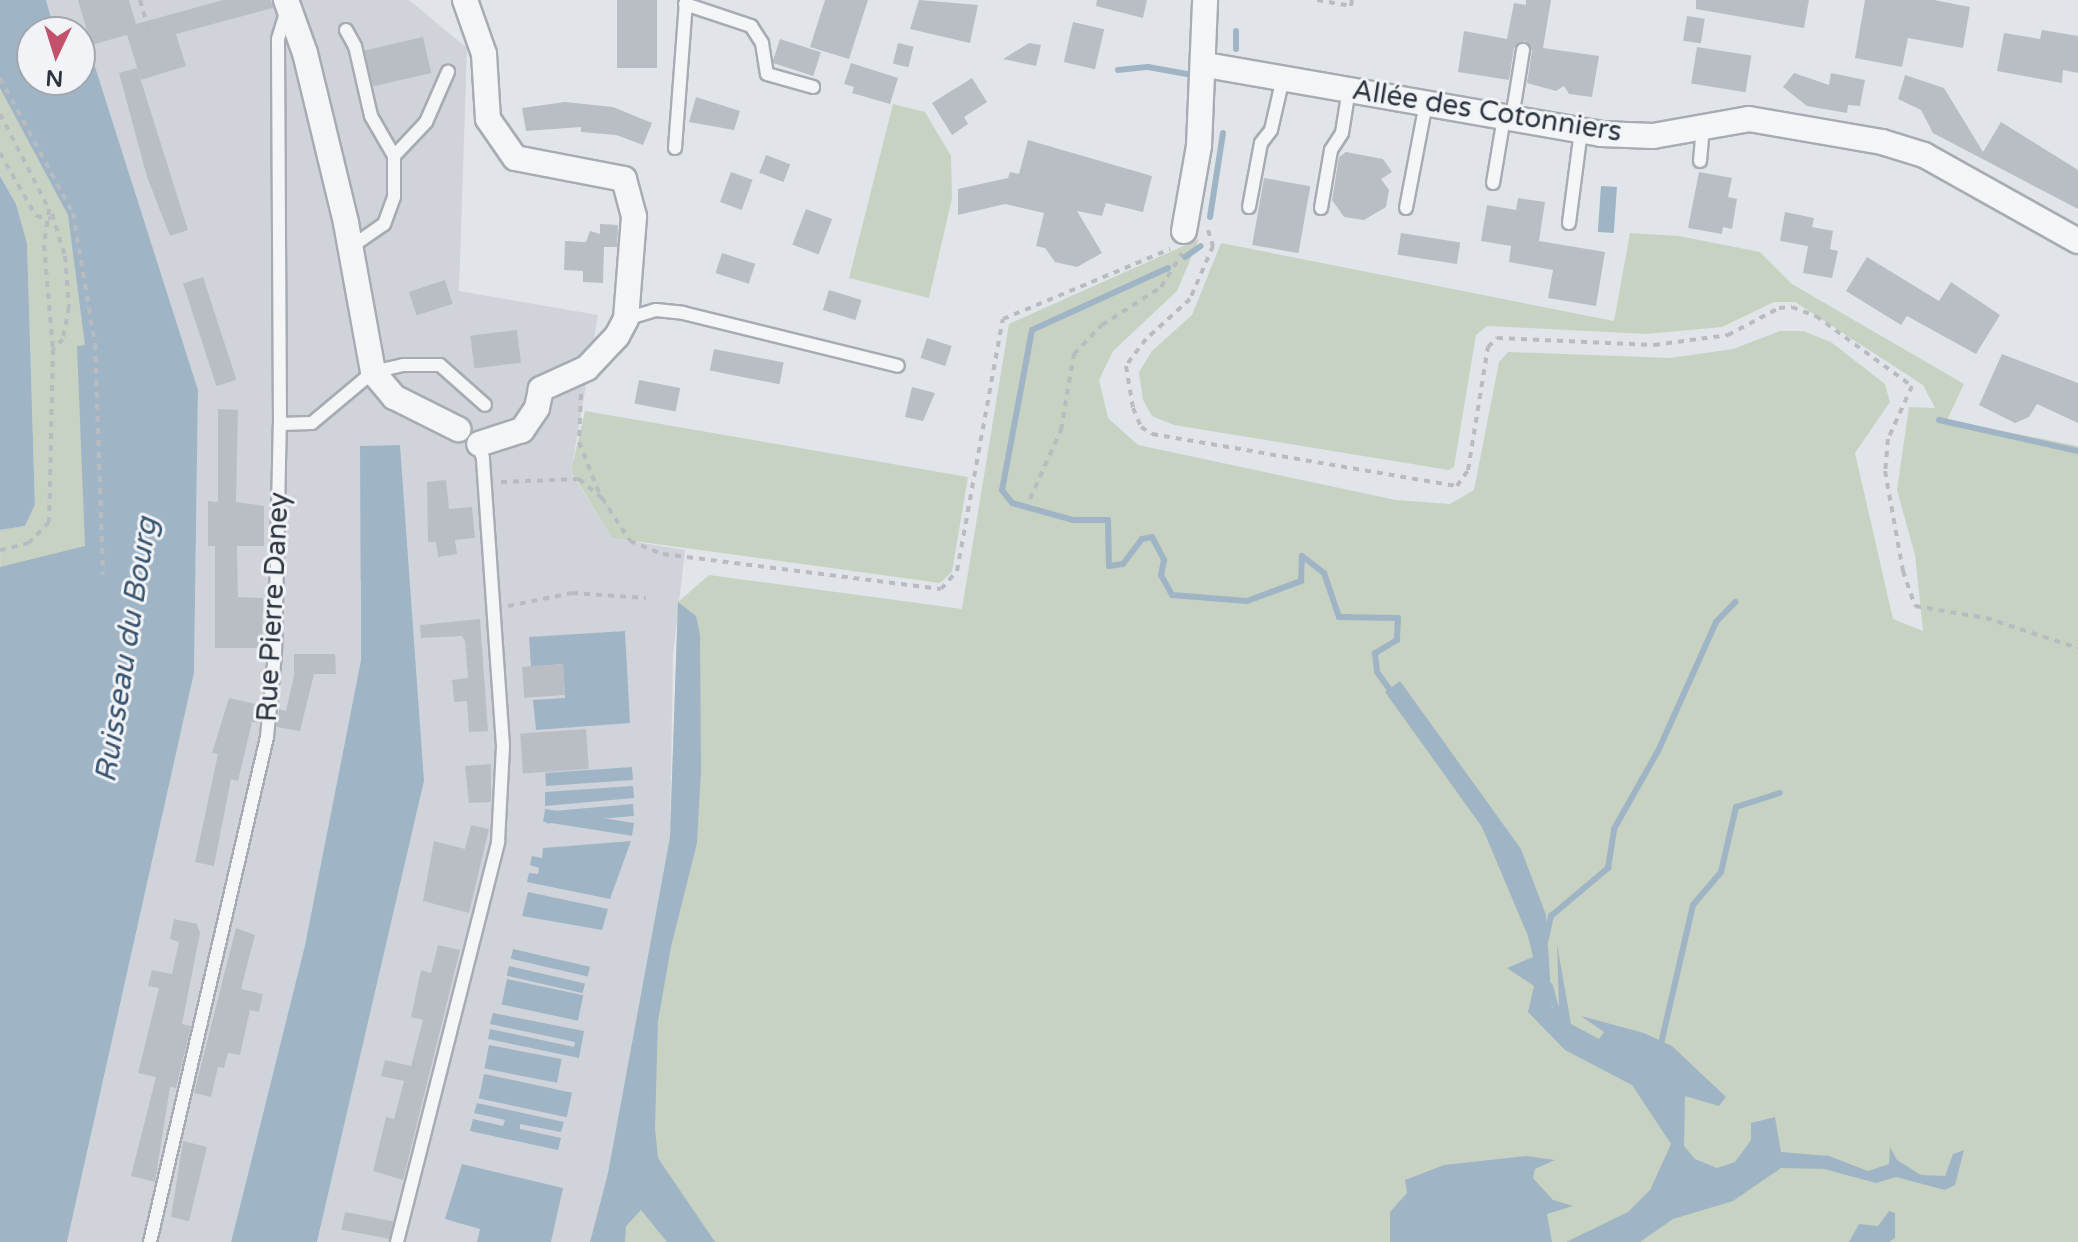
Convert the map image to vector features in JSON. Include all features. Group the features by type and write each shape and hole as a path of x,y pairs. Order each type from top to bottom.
{"street":[{"path":"465,0 484,54 488,119 515,158 624,179 634,217 626,319 587,368 541,389 537,408 522,430 479,444"},
{"path":"1184,231 1199,146 1206,65 1205,0"},
{"name":"Rue Pierre Daney","path":"286,4 305,53 351,247 373,372"},
{"name":"Allée des Cotonniers","path":"1206,65 1581,131 1653,136 1749,119 1882,142 1924,155 2078,241"},
{"path":"373,372 394,397 458,429"}],"lane":[{"path":"675,148 686,2 751,26 762,43 767,74 813,87"},
{"name":"Rue Pierre Daney","path":"150,1242 267,737 275,654 280,424 278,39 286,4"},
{"path":"346,30 355,46 371,116 394,156 394,197 384,224 351,247"},
{"path":"1493,183 1523,50"},
{"path":"394,156 426,122 448,72"},
{"path":"1249,207 1261,143 1271,130 1283,78"},
{"path":"1321,208 1349,89"},
{"path":"1406,208 1426,103"},
{"path":"1700,161 1703,127"},
{"path":"1569,223 1581,131"},
{"path":"626,319 656,310 683,313 898,366"},
{"path":"280,424 312,423 373,372 403,365 440,365 485,405"},
{"path":"397,1242 498,842 503,746 483,482 479,444 458,429"}],"path":[{"path":"140,0 149,31"},
{"path":"1317,0 1351,6 1352,0"},
{"path":"0,78 73,213 95,344 103,575"},
{"path":"0,114 49,209 65,256 69,307 63,339 53,349"},
{"path":"0,153 36,216 51,219"},
{"path":"0,550 41,536 49,522 53,349 44,245 51,219 49,209"},
{"path":"587,368 576,423 584,460 602,498 630,541 644,550 941,589 957,571 1003,319 1170,248 1184,231 1202,225 1211,232 1209,257 1190,299 1135,352 1124,377 1141,427 1152,434 1457,486 1468,470 1488,347 1497,338 1654,345 1728,335 1779,308 1792,307 1816,316 1912,386 1888,439 1885,471 1903,571 1915,606 1986,618 2078,648"},
{"path":"1030,499 1061,430 1074,354 1102,325 1167,281 1181,257 1184,231"},
{"path":"483,482 579,479 602,498"},
{"path":"494,609 572,593 646,598"}],"shaded area":[{"path":"46,0 409,0 467,48 459,291 598,315 571,472 612,538 685,550 673,655 670,837 608,1173 590,1242 317,1242 424,781 360,580 361,660 305,945 231,1242 67,1242 194,673 198,390 96,70 96,16 50,16"}],"green space":[{"path":"0,59 16,89 16,96 20,96 137,318 4,1242 0,530 25,526 35,505 27,243 16,204 0,176"},
{"path":"893,104 925,112 951,156 952,198 929,298 849,278"},
{"path":"1630,233 1679,236 1760,252 1792,284 1964,384 1947,420 2078,446 2078,1242 590,1242 608,1173 670,837 678,602 709,575 962,609 1009,324 1199,239 1177,291 1113,351 1099,380 1108,418 1138,445 1396,500 1450,504 1474,490 1499,362 1508,352 1670,358 1733,349 1780,331 1803,331 1831,342 1885,384 1890,402 1855,453 1893,619 1923,631 1915,555 1897,490 1909,407 1935,408 1923,385 1795,302 1774,302 1722,327 1646,334 1487,326 1476,335 1454,467 1449,470 1174,425 1152,416 1143,400 1139,372 1152,351 1192,315 1221,243 1614,321"},
{"path":"585,411 968,477 952,572 940,583 612,538 571,471"}],"water":[{"name":"Ruisseau du Bourg","path":"0,0 46,0 50,16 16,16 16,96 96,96 96,70 198,390 194,673 67,1242 0,1242 0,567 85,546 77,346 85,345 68,215 0,88"},
{"path":"0,176 16,204 27,243 35,505 25,526 0,530"},
{"path":"1601,186 1617,187 1614,233 1598,232"},
{"path":"400,445 424,781 317,1242 231,1242 305,945 361,660 360,446"},
{"path":"678,602 696,616 700,635 701,770 697,843 671,947 658,1021 655,1128 658,1158 715,1242 667,1242 641,1210 626,1226 625,1242 590,1242 608,1173 670,837"},
{"path":"625,631 630,723 536,730 533,700 565,698 563,664 531,667 529,637"},
{"path":"1400,681 1521,849 1546,915 1552,1008 1559,1006 1557,944 1571,1024 1599,1039 1604,1032 1581,1016 1644,1033 1672,1046 1726,1097 1719,1106 1685,1096 1684,1146 1695,1159 1717,1168 1735,1162 1751,1140 1751,1123 1775,1117 1781,1152 1829,1156 1868,1171 1889,1164 1890,1147 1897,1160 1921,1175 1945,1176 1953,1154 1964,1150 1955,1185 1945,1190 1896,1177 1876,1183 1824,1169 1781,1168 1733,1201 1673,1219 1640,1242 1566,1242 1628,1212 1650,1190 1671,1144 1632,1085 1565,1050 1528,1012 1534,986 1507,968 1533,957 1528,936 1482,827 1385,692"},
{"path":"632,767 633,780 546,786 545,773"},
{"path":"633,786 634,798 545,806 545,792"},
{"path":"633,804 634,816 546,824 545,812"},
{"path":"545,809 634,823 632,836 543,822"},
{"path":"631,841 610,899 527,882 529,873 538,874 539,868 530,865 532,856 542,858 543,848"},
{"path":"528,892 608,909 602,930 522,916"},
{"path":"513,949 590,967 588,977 511,959"},
{"path":"509,966 585,984 583,993 507,976"},
{"path":"507,979 583,995 578,1021 502,1004"},
{"path":"493,1013 584,1031 579,1058 488,1039 490,1029 574,1047 575,1042 490,1024"},
{"path":"489,1045 562,1059 557,1083 484,1069"},
{"path":"484,1074 572,1093 567,1117 479,1098"},
{"path":"477,1103 564,1122 561,1132 520,1124 520,1129 561,1138 558,1150 470,1131 473,1119 503,1126 505,1120 474,1113"},
{"path":"1526,1156 1555,1160 1535,1169 1533,1178 1553,1200 1573,1206 1547,1214 1552,1242 1390,1242 1390,1212 1407,1193 1405,1180 1444,1165"},
{"path":"462,1164 563,1188 551,1242 477,1242 480,1229 445,1219"},
{"path":"1889,1211 1895,1213 1895,1238 1889,1242 1849,1242 1859,1224 1878,1226"}],"building":[{"path":"78,0 129,0 136,24 223,0 271,0 273,8 176,34 186,66 141,80 127,35 96,44 96,16 83,16"},
{"path":"617,0 657,0 657,68 617,68"},
{"path":"825,0 868,0 849,59 810,47"},
{"path":"919,0 978,5 970,43 910,29"},
{"path":"1097,0 1147,0 1143,18 1096,6"},
{"path":"1526,0 1551,0 1543,48 1599,56 1592,97 1569,94 1564,86 1556,91 1527,83 1532,51 1525,41 1514,48 1509,80 1458,72 1464,31 1507,39 1514,3 1526,5"},
{"path":"1696,0 1809,0 1804,28 1696,9"},
{"path":"1865,0 1934,0 1970,7 1963,48 1908,38 1902,67 1855,58"},
{"path":"1687,16 1705,19 1701,44 1683,41"},
{"path":"1073,22 1104,29 1095,69 1064,62"},
{"path":"2042,30 2078,36 2078,73 2063,70 2062,83 1997,71 2004,33 2040,39"},
{"path":"423,37 431,73 373,87 365,50"},
{"path":"780,39 821,52 813,76 772,63"},
{"path":"898,43 914,47 908,67 893,63"},
{"path":"1029,43 1041,45 1036,66 1003,59"},
{"path":"1697,47 1751,56 1746,92 1691,84"},
{"path":"851,63 898,78 890,104 852,93 854,87 844,84"},
{"path":"137,68 188,230 170,236 147,177 119,73"},
{"path":"1794,73 1829,85 1831,73 1865,80 1860,106 1848,105 1847,113 1807,106 1783,87"},
{"path":"1905,75 1944,88 1983,152 2001,122 2078,170 2078,209 1933,133 1921,110 1898,99"},
{"path":"972,78 987,102 964,117 968,124 952,135 932,103"},
{"path":"696,97 740,111 734,130 689,122"},
{"path":"565,102 613,107 652,123 643,145 616,135 581,132 581,127 526,131 522,108"},
{"path":"1028,140 1152,176 1143,212 1106,203 1102,216 1077,211 1102,253 1077,267 1055,262 1045,248 1036,246 1044,213 1005,204 958,215 958,189 1008,178 1010,172 1019,174"},
{"path":"1346,152 1383,159 1392,172 1381,179 1389,190 1386,207 1364,220 1344,217 1332,200 1339,157"},
{"path":"766,155 790,164 783,182 759,173"},
{"path":"731,172 753,180 742,210 720,202"},
{"path":"1699,172 1732,178 1728,197 1737,199 1732,229 1723,227 1722,234 1688,228"},
{"path":"1264,178 1310,186 1298,253 1252,245"},
{"path":"1518,198 1545,202 1539,241 1605,252 1596,306 1548,298 1553,270 1509,262 1511,246 1481,241 1487,205 1516,210"},
{"path":"806,209 832,219 819,255 792,244"},
{"path":"1785,212 1814,218 1812,227 1833,231 1830,249 1838,251 1832,278 1803,273 1808,246 1780,241"},
{"path":"600,224 618,225 617,247 604,247 603,283 583,282 583,271 564,270 565,241 586,242 590,231 600,234"},
{"path":"1401,233 1460,242 1457,264 1398,255"},
{"path":"722,253 755,264 749,284 716,273"},
{"path":"1867,257 1939,301 1951,282 2000,315 1976,354 1907,316 1901,325 1846,291"},
{"path":"203,277 236,380 216,386 183,283"},
{"path":"445,280 453,304 417,316 409,292"},
{"path":"829,290 862,300 855,320 823,310"},
{"path":"517,330 521,363 474,368 470,336"},
{"path":"927,338 952,346 945,366 921,358"},
{"path":"714,349 784,363 779,384 710,371"},
{"path":"2002,354 2078,383 2078,423 2037,404 2029,417 2015,423 1979,405"},
{"path":"639,380 680,388 676,412 634,404"},
{"path":"912,387 935,393 923,421 905,417"},
{"path":"218,409 238,410 236,502 264,506 264,546 237,546 238,597 263,598 262,648 215,648 215,546 208,546 208,501 218,502"},
{"path":"446,480 449,509 472,507 475,538 455,540 457,554 438,557 436,542 428,542 427,482"},
{"path":"480,619 488,731 469,732 467,701 454,702 452,680 468,678 465,641 462,636 421,638 420,625"},
{"path":"294,654 335,654 336,674 314,674 300,731 277,727 279,709 286,711 294,676"},
{"path":"563,664 565,695 524,698 522,667"},
{"path":"229,698 261,705 259,723 252,722 238,781 231,779 214,866 195,862 218,754 212,753"},
{"path":"586,729 589,769 523,774 520,734"},
{"path":"491,764 491,802 469,803 465,766"},
{"path":"471,825 489,829 469,913 423,901 434,841 465,849"},
{"path":"174,919 197,924 200,933 182,1024 191,1026 176,1088 170,1087 155,1182 131,1176 156,1077 138,1073 159,988 148,986 152,970 172,974 179,942 170,939"},
{"path":"236,928 255,935 241,989 263,994 259,1012 250,1010 240,1055 228,1053 224,1068 218,1067 211,1097 194,1093"},
{"path":"438,945 460,950 403,1180 373,1171 386,1117 394,1119 404,1081 381,1076 385,1060 411,1066 423,1020 411,1017 421,970 431,973"},
{"path":"183,1141 207,1147 189,1221 171,1217"},
{"path":"345,1212 393,1221 390,1239 342,1230"}],"waterway":[{"path":"1236,31 1236,49"},
{"path":"1118,70 1148,67 1198,76"},
{"path":"1210,217 1223,133"},
{"path":"1185,257 1201,246"},
{"path":"1168,268 1032,330 1002,490 1012,503 1073,520 1108,520 1109,566 1123,564 1142,539 1152,537 1164,560 1161,575 1172,595 1247,601 1301,581 1302,556 1324,573 1339,617 1398,618 1397,640 1375,653 1377,672 1394,695"},
{"path":"1939,420 2078,451"},
{"path":"1546,939 1551,916 1608,868 1614,829 1659,749 1716,622 1735,602"},
{"path":"1660,1048 1693,905 1721,872 1736,807 1780,793"},
{"path":"1550,986 1557,1013"}]}
